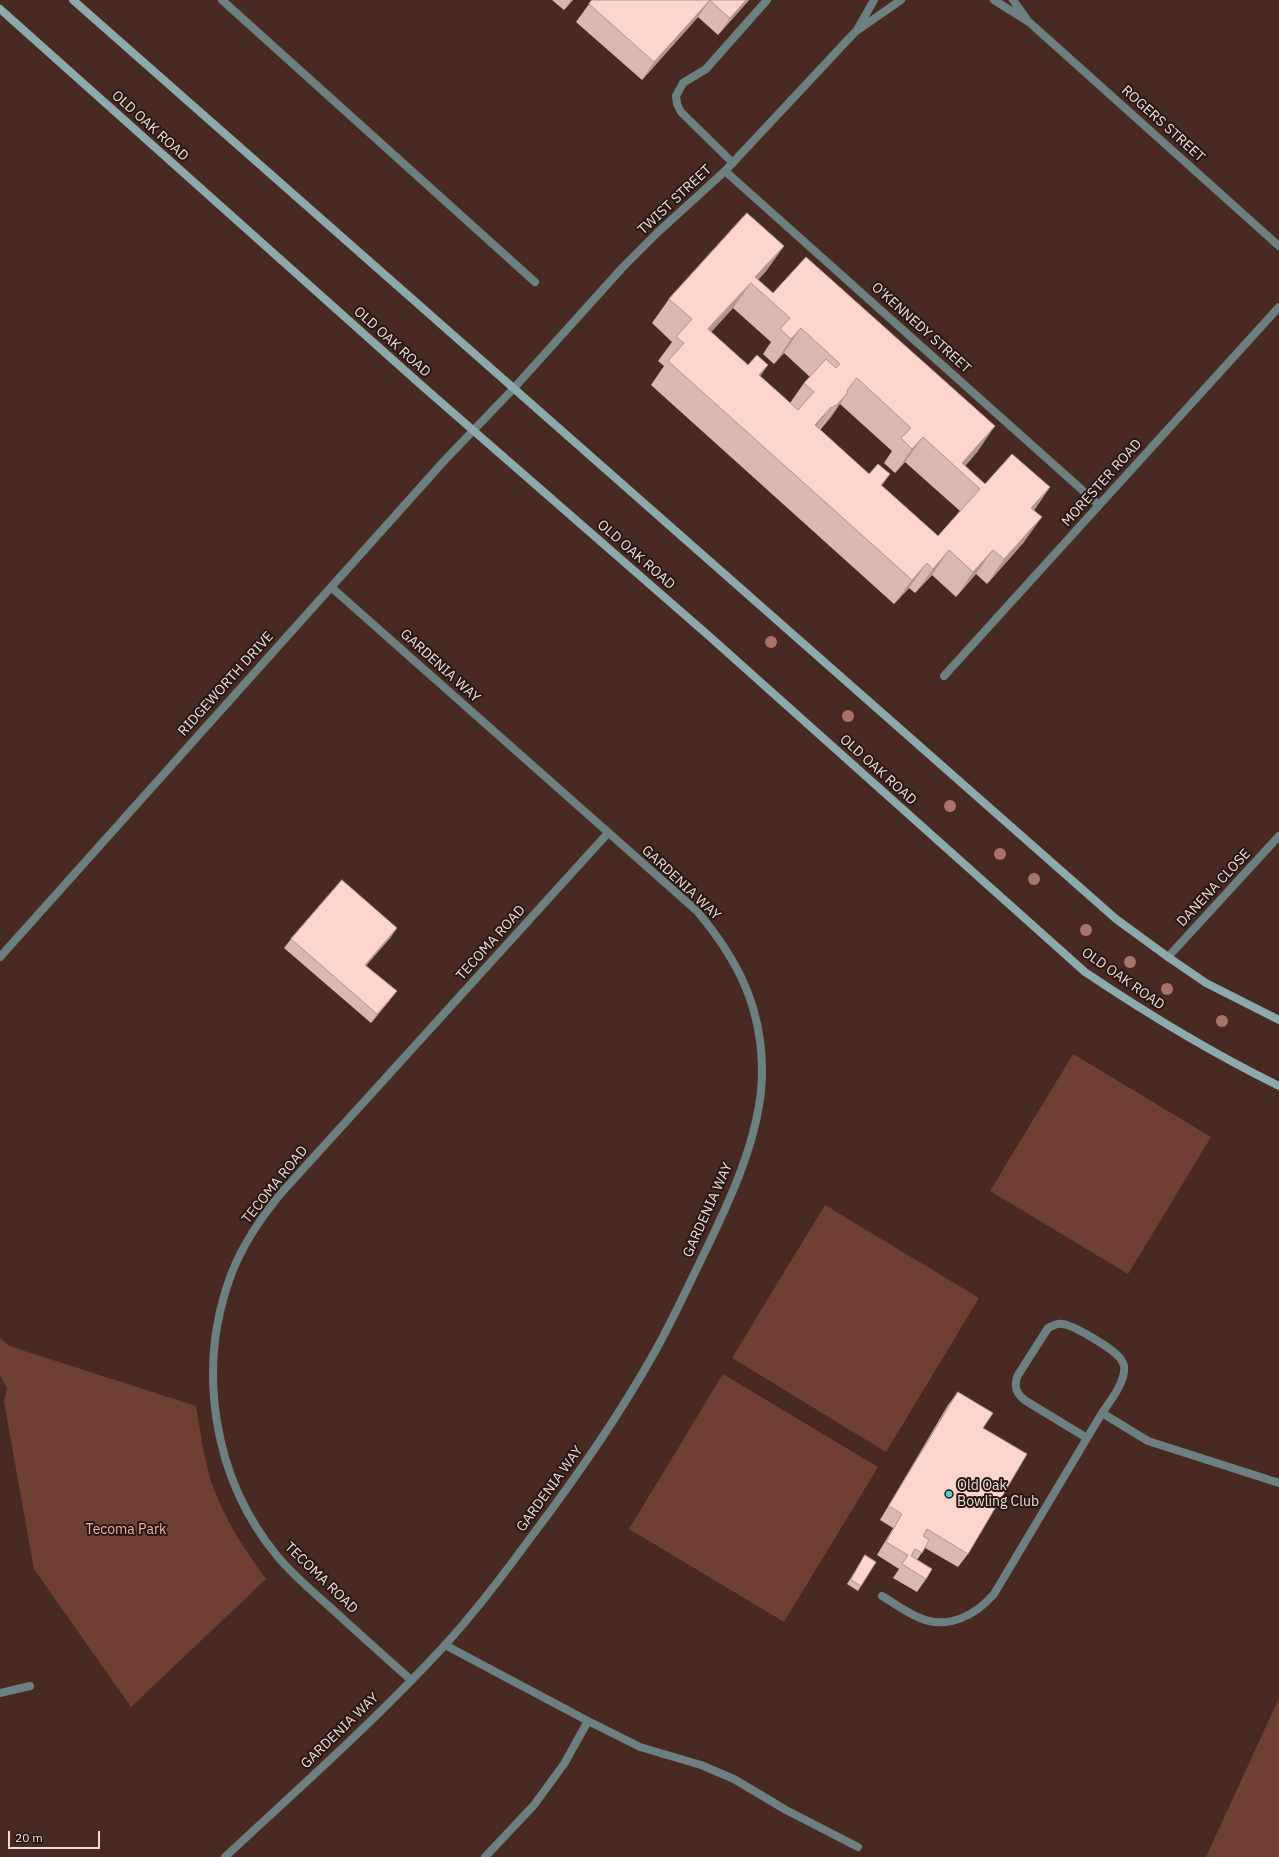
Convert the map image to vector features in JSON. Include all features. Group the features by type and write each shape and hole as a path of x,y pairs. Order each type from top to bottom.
{"main road":[{"path":"73,0 1116,919 1206,983 1279,1020"},
{"name":"OLD OAK ROAD","path":"0,9 473,430 709,636 1086,972 1159,1021 1226,1060 1279,1086"}],"street":[{"path":"222,0 535,282"},
{"path":"733,163 681,112 677,104 676,96 683,83 706,69 767,0"},
{"name":"TWIST STREET","path":"856,32 874,0"},
{"name":"TWIST STREET","path":"473,430 514,388 623,267 657,233 733,163 856,32 901,0"},
{"name":"ROGERS STREET","path":"994,0 1029,22 1279,246"},
{"name":"ROGERS STREET","path":"1013,0 1029,22"},
{"name":"O'KENNEDY STREET","path":"725,171 1099,505"},
{"name":"MORESTER ROAD","path":"944,676 1279,307"},
{"name":"RIDGEWORTH DRIVE","path":"0,957 473,430"},
{"name":"GARDENIA WAY","path":"225,1857 374,1718 445,1645 494,1588 561,1498 620,1411 655,1352 726,1207 754,1129 760,1102 762,1074 761,1046 757,1019 747,989 734,960 717,935 697,911 331,587"},
{"name":"TECOMA ROAD","path":"411,1680 302,1582 278,1557 258,1530 241,1501 228,1470 219,1438 214,1404 212,1371 215,1338 221,1306 231,1274 245,1244 262,1216 608,833"},
{"name":"DANENA CLOSE","path":"1168,957 1279,836"},
{"path":"882,1596 920,1618 932,1622 959,1620 984,1606 994,1594 1121,1382 1124,1374 1124,1365 1120,1357 1113,1351 1069,1325 1054,1324 1048,1328 1018,1375 1015,1382 1015,1389 1019,1396 1026,1401 1087,1438"},
{"path":"1102,1413 1148,1441 1279,1483"},
{"path":"445,1645 640,1747 700,1765 734,1779 786,1810 858,1847"},
{"path":"0,1694 30,1686"},
{"path":"484,1857 534,1805 564,1764 588,1721"}],"green space":[{"path":"1073,1054 1211,1137 1128,1274 990,1191"},
{"path":"825,1205 979,1298 886,1452 732,1358"},
{"name":"Tecoma Park","path":"0,1338 9,1346 196,1406 205,1460 215,1492 238,1537 251,1559 266,1579 131,1707 34,1569 4,1402 7,1388 0,1375"},
{"path":"723,1374 878,1467 784,1622 629,1529"},
{"path":"1279,1698 1279,1857 1206,1857"}],"building":[{"path":"592,0 710,0 654,62 589,4"},
{"path":"710,0 746,0 730,18"},
{"path":"747,213 784,246 755,277 773,293 806,257 995,426 962,463 985,484 1012,454 1050,487 1031,508 1042,517 1004,559 993,550 973,572 949,550 933,569 927,563 912,580 668,361 684,343 676,337 692,319 669,299","holes":["751,283 790,318 780,329 791,339 801,328 840,364 836,368 826,359 804,383 814,392 798,410 759,375 768,365 757,355 748,365 708,329","857,378 911,428 901,438 912,449 923,437 980,489 938,536 881,485 890,474 878,464 869,474 815,425 831,407 836,406"]},
{"path":"342,880 397,928 365,965 397,991 377,1014 291,939"},
{"name":"Old Oak Bowling Club","path":"958,1392 993,1413 983,1428 1027,1454 968,1554 927,1529 923,1536 929,1540 922,1553 915,1549 911,1556 932,1569 926,1579 902,1564 908,1555 886,1542 902,1514 889,1506"},
{"path":"865,1555 876,1562 861,1586 851,1580"}],"place":[{"name":"Old Oak Bowling Club","path":"949,1494"}]}
